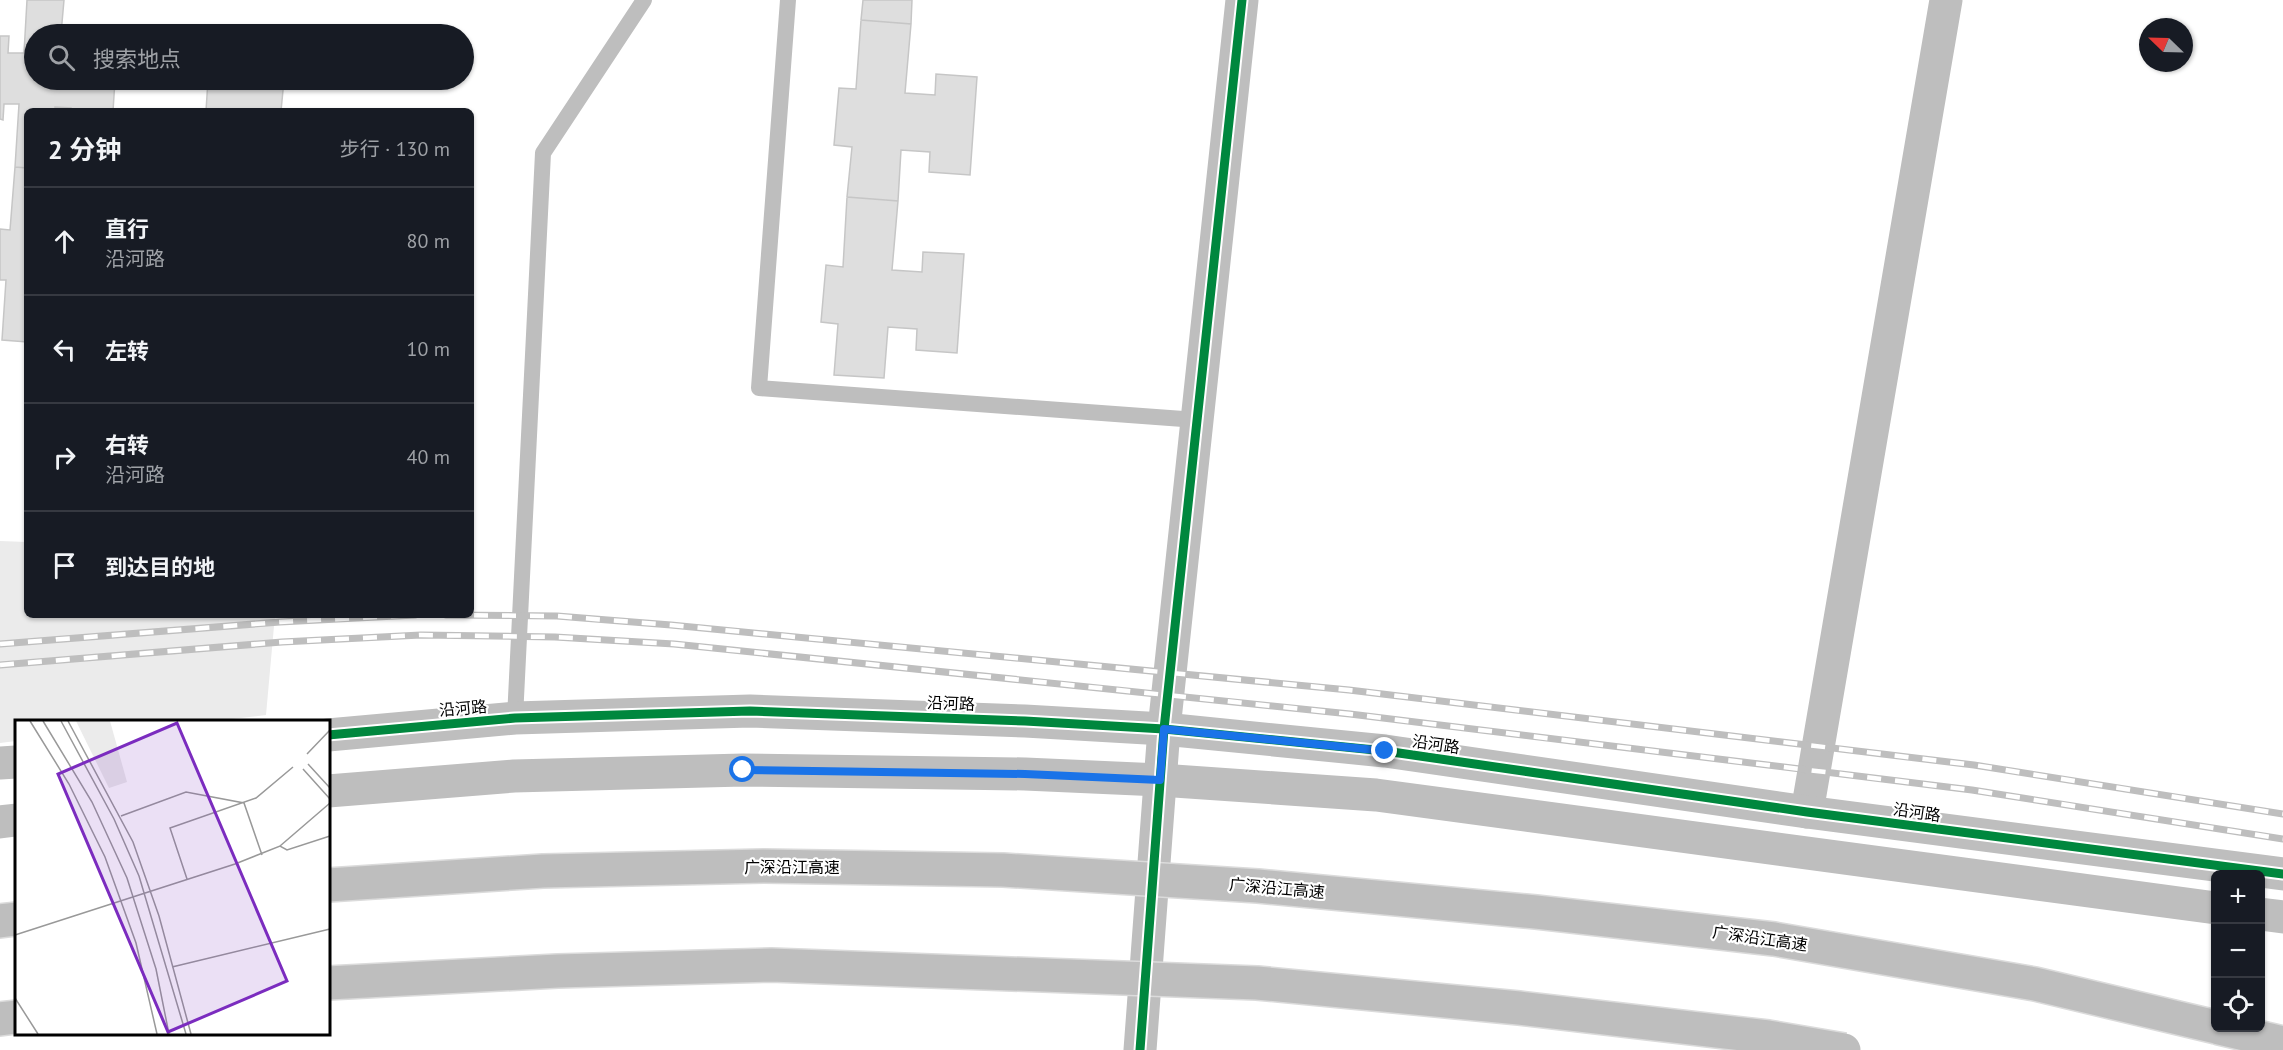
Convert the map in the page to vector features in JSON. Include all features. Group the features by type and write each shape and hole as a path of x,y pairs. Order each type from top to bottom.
{"main road":[{"path":"1140,1050 1164,729 1242,0"},
{"path":"1807,812 1946,0"},
{"name":"沿河路","path":"330,735 515,718 750,711 1025,721 1164,729 1385,751 1807,812 2283,874"},
{"path":"0,764 15,762"},
{"path":"330,791 514,777 743,770 1025,774 1160,780 1376,795 2211,907"},
{"path":"0,822 15,820"},
{"name":"广深沿江高速","path":"330,885 543,871 764,866 1003,870 1258,886 1536,912 1773,939 2035,984 2211,1026"},
{"path":"2265,914 2283,916"},
{"path":"0,921 15,919"},
{"path":"330,983 558,971 771,965 1257,983 1555,1012 1768,1037 1844,1050"},
{"path":"0,1019 15,1017"},
{"name":"广深沿江高速","path":"2238,1032 2283,1043"}],"lane":[{"path":"515,718 543,153 644,0"},
{"path":"788,0 759,388 1197,420"}],"shaded area":[{"path":"0,541 24,542 24,618 275,618 266,715 222,720 15,720 15,741 0,743"}],"building":[{"path":"27,0 64,0 62,24 26,24"},
{"path":"863,0 912,0 911,24 861,20"},
{"path":"861,20 911,24 905,93 935,95 936,74 977,77 970,175 929,172 930,152 901,150 898,201 847,197 852,147 834,145 839,88 856,89"},
{"path":"0,36 9,36 8,53 24,53 24,90 114,90 113,108 24,108 24,168 15,167 19,104 4,104 3,120 0,119"},
{"path":"207,90 283,90 281,108 206,108"},
{"path":"15,167 24,168 24,342 2,340 6,280 0,280 0,229 10,230"},
{"path":"847,197 898,201 892,270 922,272 923,252 964,254 957,353 916,350 917,329 888,327 884,378 834,375 838,324 821,322 826,265 843,267"}],"railway":[{"path":"474,615 557,616 671,625 1349,690 1974,765 2283,814"},
{"path":"0,644 357,618"},
{"path":"0,665 282,642 421,635 555,637 674,644 1350,714 1972,790 2283,839"}],"cycle path":[{"path":"1140,1050 1164,729 1242,0"},
{"path":"330,735 515,718 750,711 1025,721 1164,729 1385,751 1807,812 2283,874"}],"route":[{"path":"743,770 1025,774 1160,780 1164,729 1385,751"}]}
